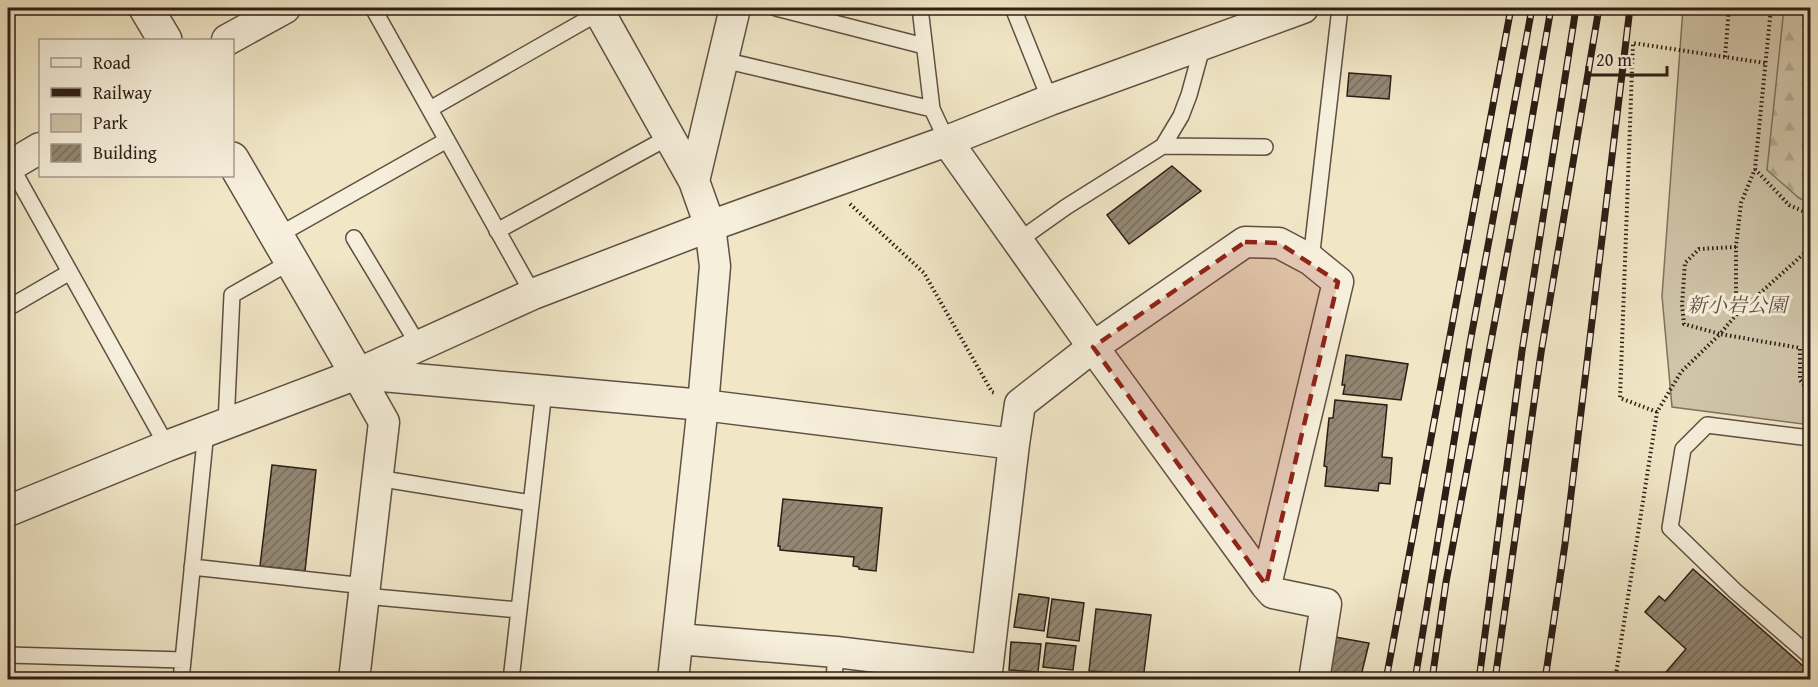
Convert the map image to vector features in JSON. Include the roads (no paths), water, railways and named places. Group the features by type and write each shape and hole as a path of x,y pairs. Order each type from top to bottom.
{"street":[{"path":"146,8 164,39"},
{"path":"229,39 285,8"},
{"path":"694,181 735,8"},
{"path":"8,511 167,446 357,374 533,294 710,226 947,141 1050,100 1303,8"},
{"path":"598,10 694,181 710,226 715,266 703,405 673,680"},
{"path":"947,141 1266,585 1273,593 1326,604 1314,680"},
{"path":"8,165 39,149"},
{"path":"234,162 384,423 354,680"},
{"path":"678,639 835,666 986,675 1020,404 1093,347 1245,242 1280,243 1311,260 1338,282 1266,585"},
{"path":"357,374 703,405 1014,444"}],"lane":[{"path":"373,8 533,294"},
{"path":"777,8 924,46"},
{"path":"920,8 932,109 947,141"},
{"path":"1013,8 1050,100"},
{"path":"1311,260 1340,8"},
{"path":"430,110 598,10"},
{"path":"1018,241 1066,207 1163,146 1181,116 1203,44"},
{"path":"723,60 932,109"},
{"path":"497,231 669,137"},
{"path":"181,680 192,567 216,427 232,295 285,249 447,140"},
{"path":"1163,146 1265,147"},
{"path":"8,165 167,446"},
{"path":"354,237 419,346"},
{"path":"8,308 70,272"},
{"path":"511,680 544,391"},
{"path":"1810,438 1707,425 1683,449 1670,528 1735,591 1810,656"},
{"path":"377,478 531,502"},
{"path":"192,567 519,610"},
{"path":"8,655 183,660"}],"railway":[{"path":"1386,680 1511,8"},
{"path":"1415,680 1470,343 1532,8"},
{"path":"1432,680 1446,582 1551,8"},
{"path":"1479,680 1522,351 1576,8"},
{"path":"1495,680 1541,353 1599,8"},
{"path":"1545,680 1565,544 1630,8"}],"park label":[{"name":"新小岩公園","path":"1737,305"}]}
